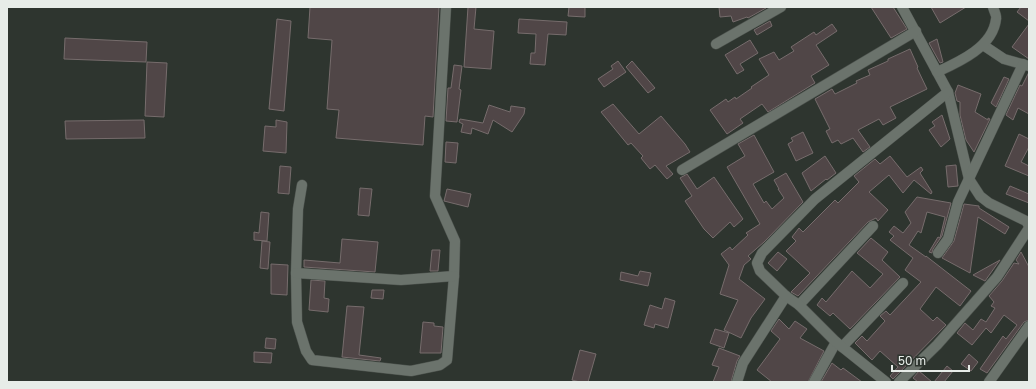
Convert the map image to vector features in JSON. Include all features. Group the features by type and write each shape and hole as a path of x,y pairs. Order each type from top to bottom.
{"street":[{"path":"302,185 298,209 296,273 297,322 306,351 312,360 411,372 440,365 447,360 454,276 455,241 435,196 446,7"},
{"path":"716,44 781,7"},
{"path":"899,382 937,345 997,277 1029,227 1026,220 989,203 980,196 969,179 948,92 902,7"},
{"path":"937,72 962,61 982,45 992,31 997,18 993,7"},
{"path":"682,170 916,31"},
{"path":"938,253 948,239 958,202 1026,65 1004,58 982,45"},
{"path":"886,382 839,345 799,305 786,296 760,271 757,263 762,253 815,198 948,92"},
{"path":"799,305 874,226"},
{"path":"296,273 401,280 454,276"},
{"path":"814,382 839,345 903,283"},
{"path":"737,382 743,363 786,296"},
{"path":"989,382 1029,326"}],"building":[{"path":"310,7 439,7 433,117 425,116 423,145 336,138 339,110 327,109 332,40 308,38"},
{"path":"468,7 476,7 474,29 494,31 491,69 464,67"},
{"path":"569,7 585,7 585,17 568,16"},
{"path":"719,7 766,8 748,18 747,17 733,22 731,16 720,17"},
{"path":"871,7 893,7 907,29 891,38"},
{"path":"931,7 966,7 940,23"},
{"path":"1021,7 1029,7 1029,21 1017,12"},
{"path":"277,19 291,21 284,111 269,109"},
{"path":"519,19 567,22 566,35 548,34 545,65 530,64 531,53 535,53 536,34 518,33"},
{"path":"770,21 772,26 757,35 754,30"},
{"path":"832,24 837,31 816,45 829,65 811,76 815,83 768,112 762,104 740,119 743,123 727,134 710,110 726,99 728,102 735,97 736,99 769,75 759,59 774,52 779,60 794,51 791,47 814,32 816,35"},
{"path":"1029,24 1029,59 1012,47"},
{"path":"65,38 147,42 146,62 64,59"},
{"path":"937,39 943,62 940,63 929,43"},
{"path":"750,40 758,53 740,64 744,70 737,74 725,55"},
{"path":"910,49 927,89 890,107 896,118 883,125 879,119 858,130 870,147 863,152 853,138 841,144 838,140 832,143 826,131 830,129 815,99 832,89 835,94 857,83 856,81 870,75 868,70"},
{"path":"618,61 626,72 604,87 598,79 613,69 611,66"},
{"path":"632,61 655,88 648,93 626,67"},
{"path":"147,62 167,63 164,117 145,116"},
{"path":"454,65 462,66 457,122 446,121 448,88 451,88"},
{"path":"1029,72 1029,114 1018,108 1013,120 1006,115 1020,85 1022,86"},
{"path":"1004,77 1009,79 996,107 991,103"},
{"path":"958,85 981,94 975,112 988,120 988,118 990,119 974,152 966,140 960,115 960,102 957,101 955,93"},
{"path":"613,104 639,134 661,116 685,144 690,152 666,166 673,174 667,179 655,165 650,169 641,158 643,156 631,143 628,145 601,112"},
{"path":"489,105 510,112 511,106 525,108 524,114 512,132 493,120 488,134 472,128 471,134 461,132 463,124 459,122 460,119 483,123"},
{"path":"942,115 950,139 941,147 929,130 935,126 932,122"},
{"path":"144,120 145,138 66,139 65,121"},
{"path":"276,120 287,122 286,153 263,151 265,126 276,127"},
{"path":"803,132 813,153 796,161 788,144 793,141 791,138"},
{"path":"1019,134 1029,139 1029,147 1021,162 1029,166 1029,176 1005,166"},
{"path":"754,135 774,172 753,184 764,203 766,201 772,209 784,198 774,180 786,173 803,202 764,242 748,256 751,259 744,265 739,279 765,299 751,318 741,338 724,330 738,300 720,294 729,265 721,254 730,247 732,250 748,235 746,233 760,224 727,167 745,156 738,144"},
{"path":"446,142 458,143 456,163 445,162"},
{"path":"825,156 836,173 811,191 802,173"},
{"path":"890,156 907,177 921,167 923,170 920,173 932,192 931,194 914,180 903,193 889,175 869,192 888,210 878,221 876,218 868,222 798,296 791,292 810,273 786,251 796,241 792,237 799,228 803,232 835,200 838,203 859,182 854,176 875,159 880,164"},
{"path":"956,165 958,186 948,187 946,166"},
{"path":"280,166 291,167 289,194 278,193"},
{"path":"687,174 697,189 714,177 743,219 734,227 730,222 713,238 704,229 685,201 692,196 680,178"},
{"path":"1010,186 1029,194 1029,203 1006,194"},
{"path":"360,188 372,189 369,216 358,215"},
{"path":"447,189 471,194 468,207 444,201"},
{"path":"917,197 951,203 942,236 932,253 929,252 938,237 940,238 945,217 927,212 921,233 918,231 909,245 926,256 971,291 960,306 936,287 920,309 933,321 937,317 946,325 893,379 890,376 898,367 880,351 872,360 855,343 862,336 867,341 885,321 880,316 886,311 890,315 921,282 905,270 913,258 890,240 894,236 889,232 894,226 903,233 911,223 905,212"},
{"path":"964,204 979,206 979,208 1009,227 1005,234 978,217 970,273 942,258 954,241"},
{"path":"261,212 269,213 267,241 254,240 254,232 259,233"},
{"path":"871,238 888,252 882,260 900,277 850,329 833,313 830,316 817,305 822,298 826,302 852,271 870,288 883,274 857,253"},
{"path":"342,239 378,242 375,272 304,267 304,260 340,263"},
{"path":"262,241 270,242 268,269 260,268"},
{"path":"432,250 440,250 438,271 430,271"},
{"path":"778,252 787,259 777,271 768,263"},
{"path":"1021,252 1029,267 1029,320 1024,322 987,373 980,369 1003,336 1006,339 1017,325 1004,315 991,333 986,328 972,345 957,333 965,323 973,330 981,319 986,322 995,308 991,306 994,302 989,296 1002,281 1014,263 1019,264 1016,260"},
{"path":"1000,260 985,281 973,275"},
{"path":"271,264 288,265 287,295 271,294"},
{"path":"640,271 651,273 648,286 620,280 621,272 638,276"},
{"path":"311,280 325,281 324,298 329,299 328,312 309,310"},
{"path":"372,290 384,290 383,299 371,298"},
{"path":"665,298 675,301 668,328 655,324 654,328 644,325 650,305 662,309"},
{"path":"347,306 364,307 359,355 381,358 380,361 342,357"},
{"path":"779,319 789,329 795,321 807,329 800,338 824,351 808,382 772,382 757,370 780,339 771,331"},
{"path":"423,322 434,323 434,326 443,327 441,353 420,353"},
{"path":"715,329 729,333 724,348 710,343"},
{"path":"266,338 276,339 275,349 265,348"},
{"path":"719,348 740,356 731,382 713,382 719,367 712,365"},
{"path":"580,350 596,354 588,382 572,380"},
{"path":"254,352 272,353 271,363 254,362"},
{"path":"969,354 978,362 971,371 961,364"},
{"path":"832,363 841,370 843,368 862,382 821,382"},
{"path":"947,366 953,371 944,382 934,382"},
{"path":"919,371 932,382 918,382 913,378"}]}
